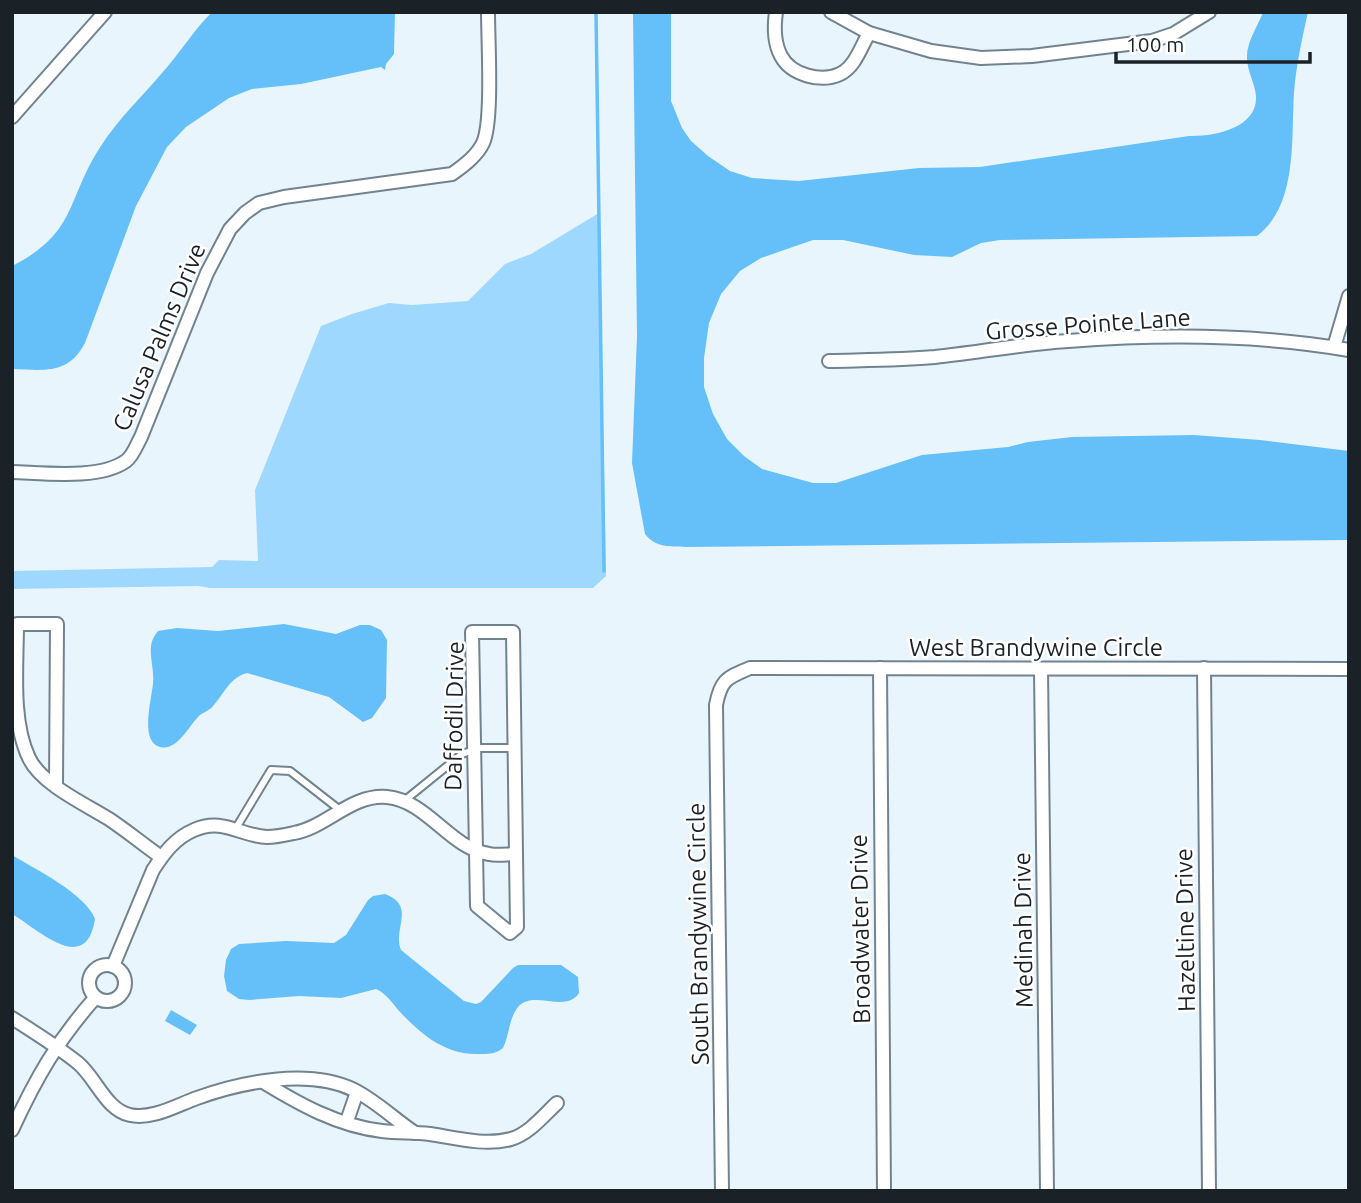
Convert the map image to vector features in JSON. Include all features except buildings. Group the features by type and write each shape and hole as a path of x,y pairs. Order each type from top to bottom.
{"street":[{"path":"12,117 105,12"},
{"name":"Calusa Palms Drive","path":"12,472 71,473 105,470 128,460 141,438 213,259 230,229 259,203 284,197 452,174 468,162 483,144 487,121 488,12"},
{"path":"776,12 775,29 781,55 788,66 809,77 831,77 847,69 869,33"},
{"path":"831,12 869,33 931,51 998,58 1152,41 1173,34 1209,12"},
{"path":"1335,348 1349,296"},
{"name":"Grosse Pointe Lane","path":"829,361 899,359 1067,341 1153,337 1253,339 1349,350"},
{"path":"57,786 57,624 17,624 17,700 29,758 41,775 57,786 111,820 161,857 113,966"},
{"name":"Daffodil Drive","path":"472,632 513,632 515,748 519,909 517,927 510,933 477,906 472,632"},
{"name":"West Brandywine Circle","path":"726,678 750,668 1349,669"},
{"name":"Broadwater Drive","path":"880,668 884,1191"},
{"name":"Medinah Drive","path":"1041,668 1047,1191"},
{"name":"Hazeltine Drive","path":"1204,668 1209,1191"},
{"name":"South Brandywine Circle","path":"722,1191 716,705 726,678"},
{"name":"Daffodil Drive","path":"161,857 178,838 207,825 224,825 266,837 295,833 311,828 340,810 368,799 386,797 404,801 423,812 474,849 488,854 516,854"},
{"path":"101,965 113,966 123,974 123,992 114,1001 101,1001 92,994 88,983 92,972 101,965"},
{"path":"12,1130 40,1071 96,998"},
{"path":"12,1018 78,1063 113,1106 131,1116 149,1115 204,1096 262,1082 292,1079 338,1084 357,1092 415,1133"},
{"path":"262,1082 301,1105 380,1131 472,1140 513,1139 530,1128 557,1102"},
{"path":"346,1121 357,1092"}],"lane":[{"path":"404,801 462,754 480,748 515,748"},
{"path":"236,828 271,770 290,771 340,810"}],"shaded area":[{"path":"212,12 395,12 394,54 385,70 381,67 301,84 252,89 229,98 186,127 167,147 136,206 85,343 78,353 63,366 45,370 12,369 12,266 33,254 59,228 106,138"},
{"path":"633,12 671,12 671,101 682,128 691,141 730,171 752,178 799,181 919,168 980,167 1222,132 1242,123 1255,107 1256,96 1248,68 1247,52 1263,12 1308,12 1296,73 1292,150 1286,189 1280,207 1270,223 1257,236 1000,240 981,243 952,257 914,255 843,240 813,240 761,258 740,271 721,294 709,323 704,358 704,387 713,414 727,439 744,456 762,469 813,483 836,483 922,455 1008,447 1072,437 1194,435 1349,451 1349,540 686,547 663,545 649,539 645,534 632,463 637,336"},
{"path":"599,213 606,576 593,588 198,586 12,589 12,571 212,567 219,560 258,561 255,490 321,326 389,303 412,305 468,301 505,264 531,254"},
{"path":"284,624 336,634 360,625 370,625 381,630 387,640 386,698 372,718 363,722 329,697 247,673 231,682 212,707 200,715 172,745 160,747 154,743 148,729 153,683 151,649 158,631 177,628 218,631"},
{"path":"12,855 71,891 90,910 95,919 90,936 82,945 72,947 60,944 12,914"},
{"path":"385,894 395,899 402,911 399,934 401,950 464,1001 476,1004 481,1002 518,965 561,965 578,977 579,993 566,1002 525,1002 515,1011 503,1048 494,1053 480,1054 443,1047 416,1028 376,989 341,998 299,996 249,1000 239,999 227,991 224,976 226,960 231,949 239,944 286,941 334,943 346,935 368,900 373,896"},
{"path":"171,1010 197,1025 190,1035 165,1021"}],"waterway":[{"path":"596,12 604,571"}]}
